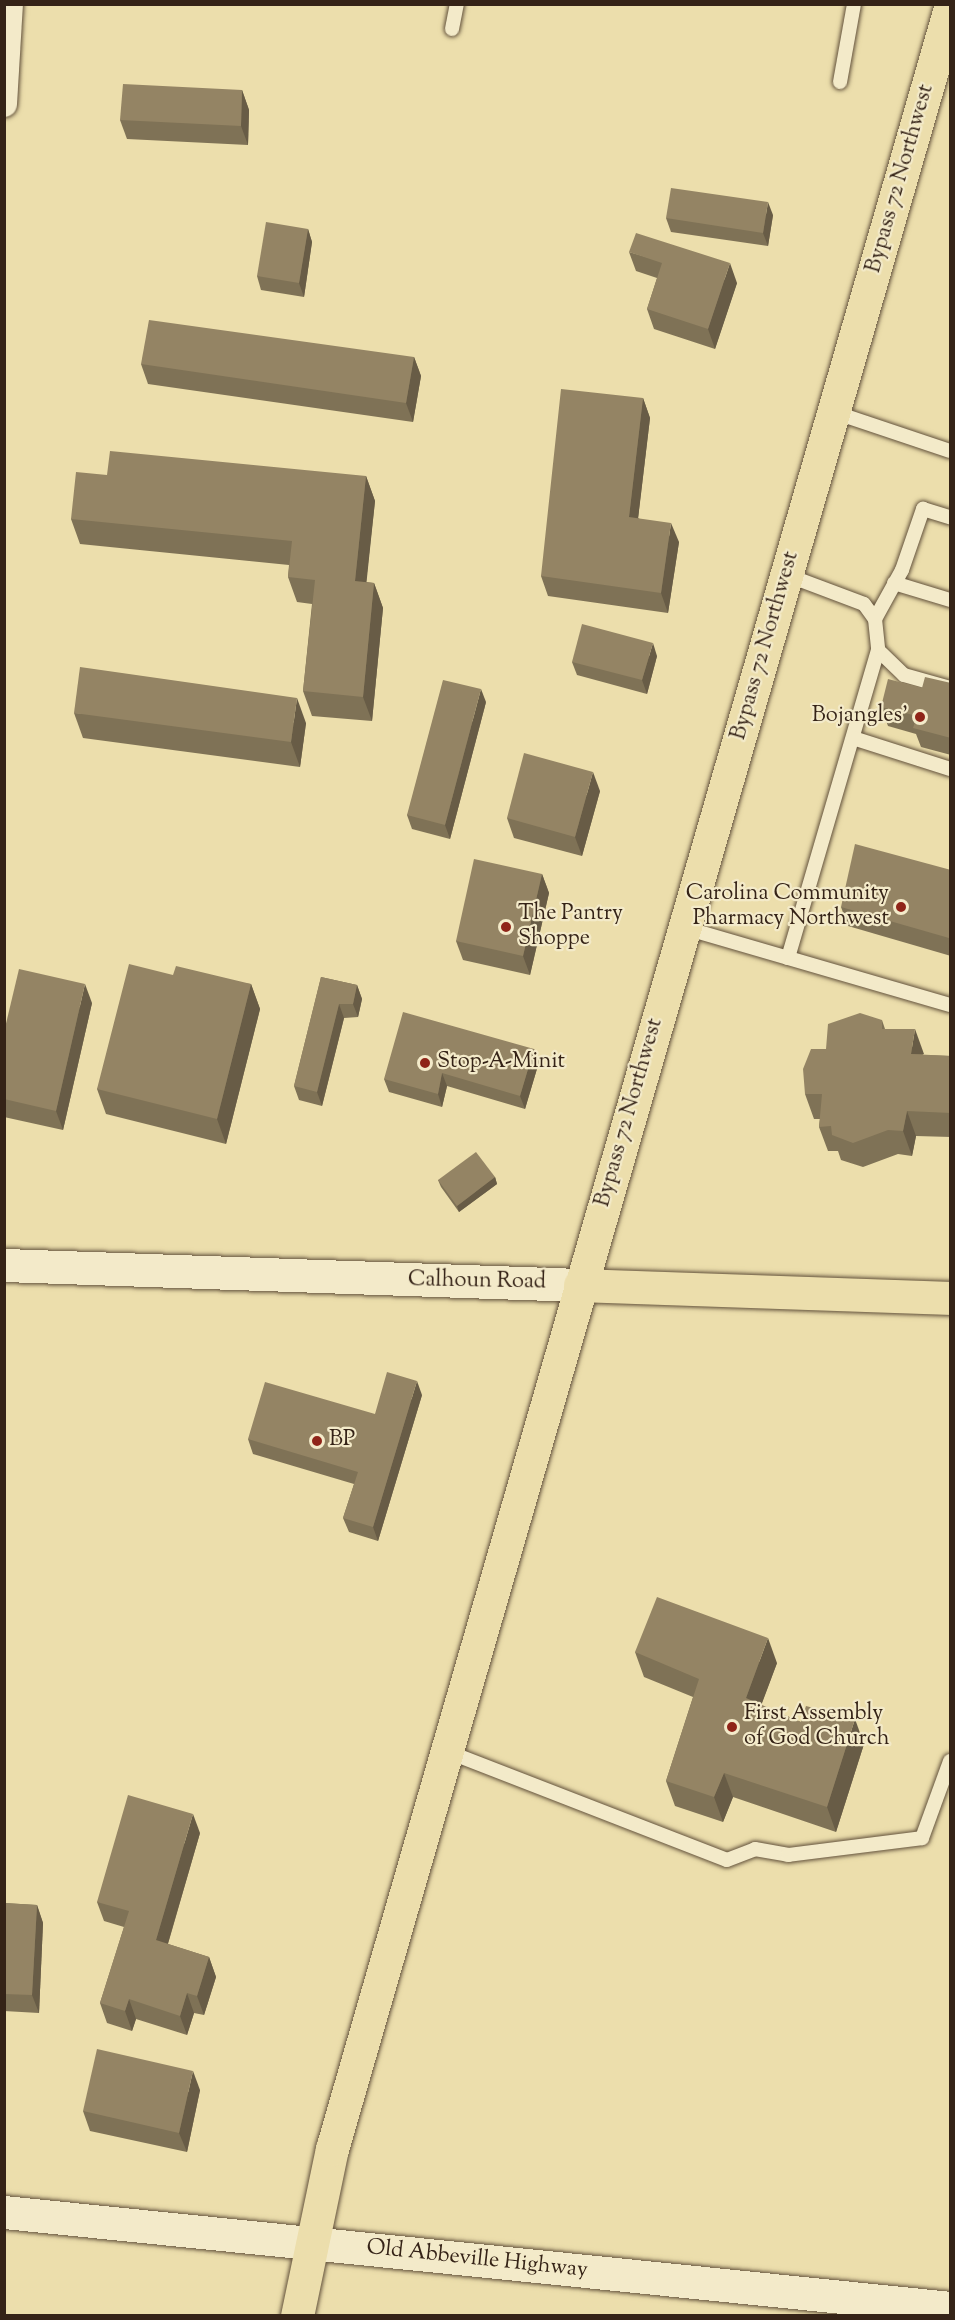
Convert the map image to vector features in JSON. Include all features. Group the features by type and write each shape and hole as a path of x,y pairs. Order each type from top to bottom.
{"main road":[{"name":"Bypass 72 Northwest","path":"297,2316 332,2149 951,8"},
{"name":"Calhoun Road","path":"580,1285 951,1298"}],"street":[{"path":"4,104 10,4"},
{"name":"Calhoun Road","path":"4,1265 580,1285"},
{"name":"Old Abbeville Highway","path":"4,2211 951,2308"}],"lane":[{"path":"452,29 457,4"},
{"path":"840,82 854,4"},
{"path":"834,412 951,451"},
{"path":"788,958 878,650 875,619 894,584 923,509 951,517"},
{"path":"786,574 849,596 875,619"},
{"path":"894,584 951,600"},
{"path":"878,650 904,675 951,688"},
{"path":"853,738 951,769"},
{"path":"684,927 951,1005"},
{"path":"446,1751 727,1860 755,1849 788,1855 922,1838 951,1761"}],"building":[{"path":"123,84 242,90 241,126 120,120"},
{"path":"671,188 768,202 763,233 666,218"},
{"path":"266,222 308,229 299,283 257,276"},
{"path":"636,233 730,263 708,329 647,309 662,263 629,252"},
{"path":"149,320 414,357 406,403 141,364"},
{"path":"561,389 643,398 629,517 671,523 661,593 541,576"},
{"path":"110,451 366,476 355,581 374,583 363,697 303,691 315,580 288,577 292,541 71,519 76,472 107,475"},
{"path":"582,624 653,643 642,680 572,662"},
{"path":"80,667 297,698 291,742 74,713"},
{"path":"925,677 951,683 951,738 913,728 917,716 881,707 888,679 922,688"},
{"path":"443,680 481,689 445,825 407,815"},
{"path":"524,753 593,772 575,837 507,818"},
{"name":"Carolina Community Pharmacy Northwest","path":"855,844 951,870 951,932 949,938 841,907"},
{"name":"The Pantry Shoppe","path":"474,859 542,874 523,956 456,941"},
{"path":"129,964 173,975 176,966 251,984 217,1119 97,1089"},
{"path":"19,969 85,984 56,1111 4,1099 4,1032"},
{"path":"321,977 357,985 353,1004 339,1004 317,1092 294,1086"},
{"path":"403,1012 534,1049 520,1096 442,1073 438,1094 384,1079"},
{"path":"860,1013 882,1020 882,1029 915,1029 911,1054 951,1056 951,1113 907,1111 903,1131 888,1130 853,1143 832,1135 831,1126 819,1127 822,1094 805,1094 803,1069 811,1049 826,1049 828,1024"},
{"path":"476,1152 495,1177 457,1206 438,1180"},
{"path":"387,1372 417,1381 373,1527 343,1518 358,1472 248,1439 265,1382 375,1414"},
{"name":"First Assembly of God Church","path":"657,1597 768,1638 746,1698 801,1722 806,1706 855,1719 827,1807 724,1773 714,1797 666,1781 699,1679 635,1652"},
{"path":"128,1795 193,1814 156,1940 209,1957 197,1996 187,1993 180,2016 129,1999 125,2011 100,2003 129,1911 97,1902"},
{"path":"4,1903 37,1905 32,1995 4,1994"},
{"path":"97,2049 193,2071 179,2133 83,2111"}],"place":[{"name":"Bojangles'","path":"920,717"},
{"name":"Carolina Community Pharmacy Northwest","path":"901,907"},
{"name":"The Pantry Shoppe","path":"506,927"},
{"name":"Stop-A-Minit","path":"425,1063"},
{"name":"BP","path":"317,1441"},
{"name":"First Assembly of God Church","path":"732,1727"}]}
